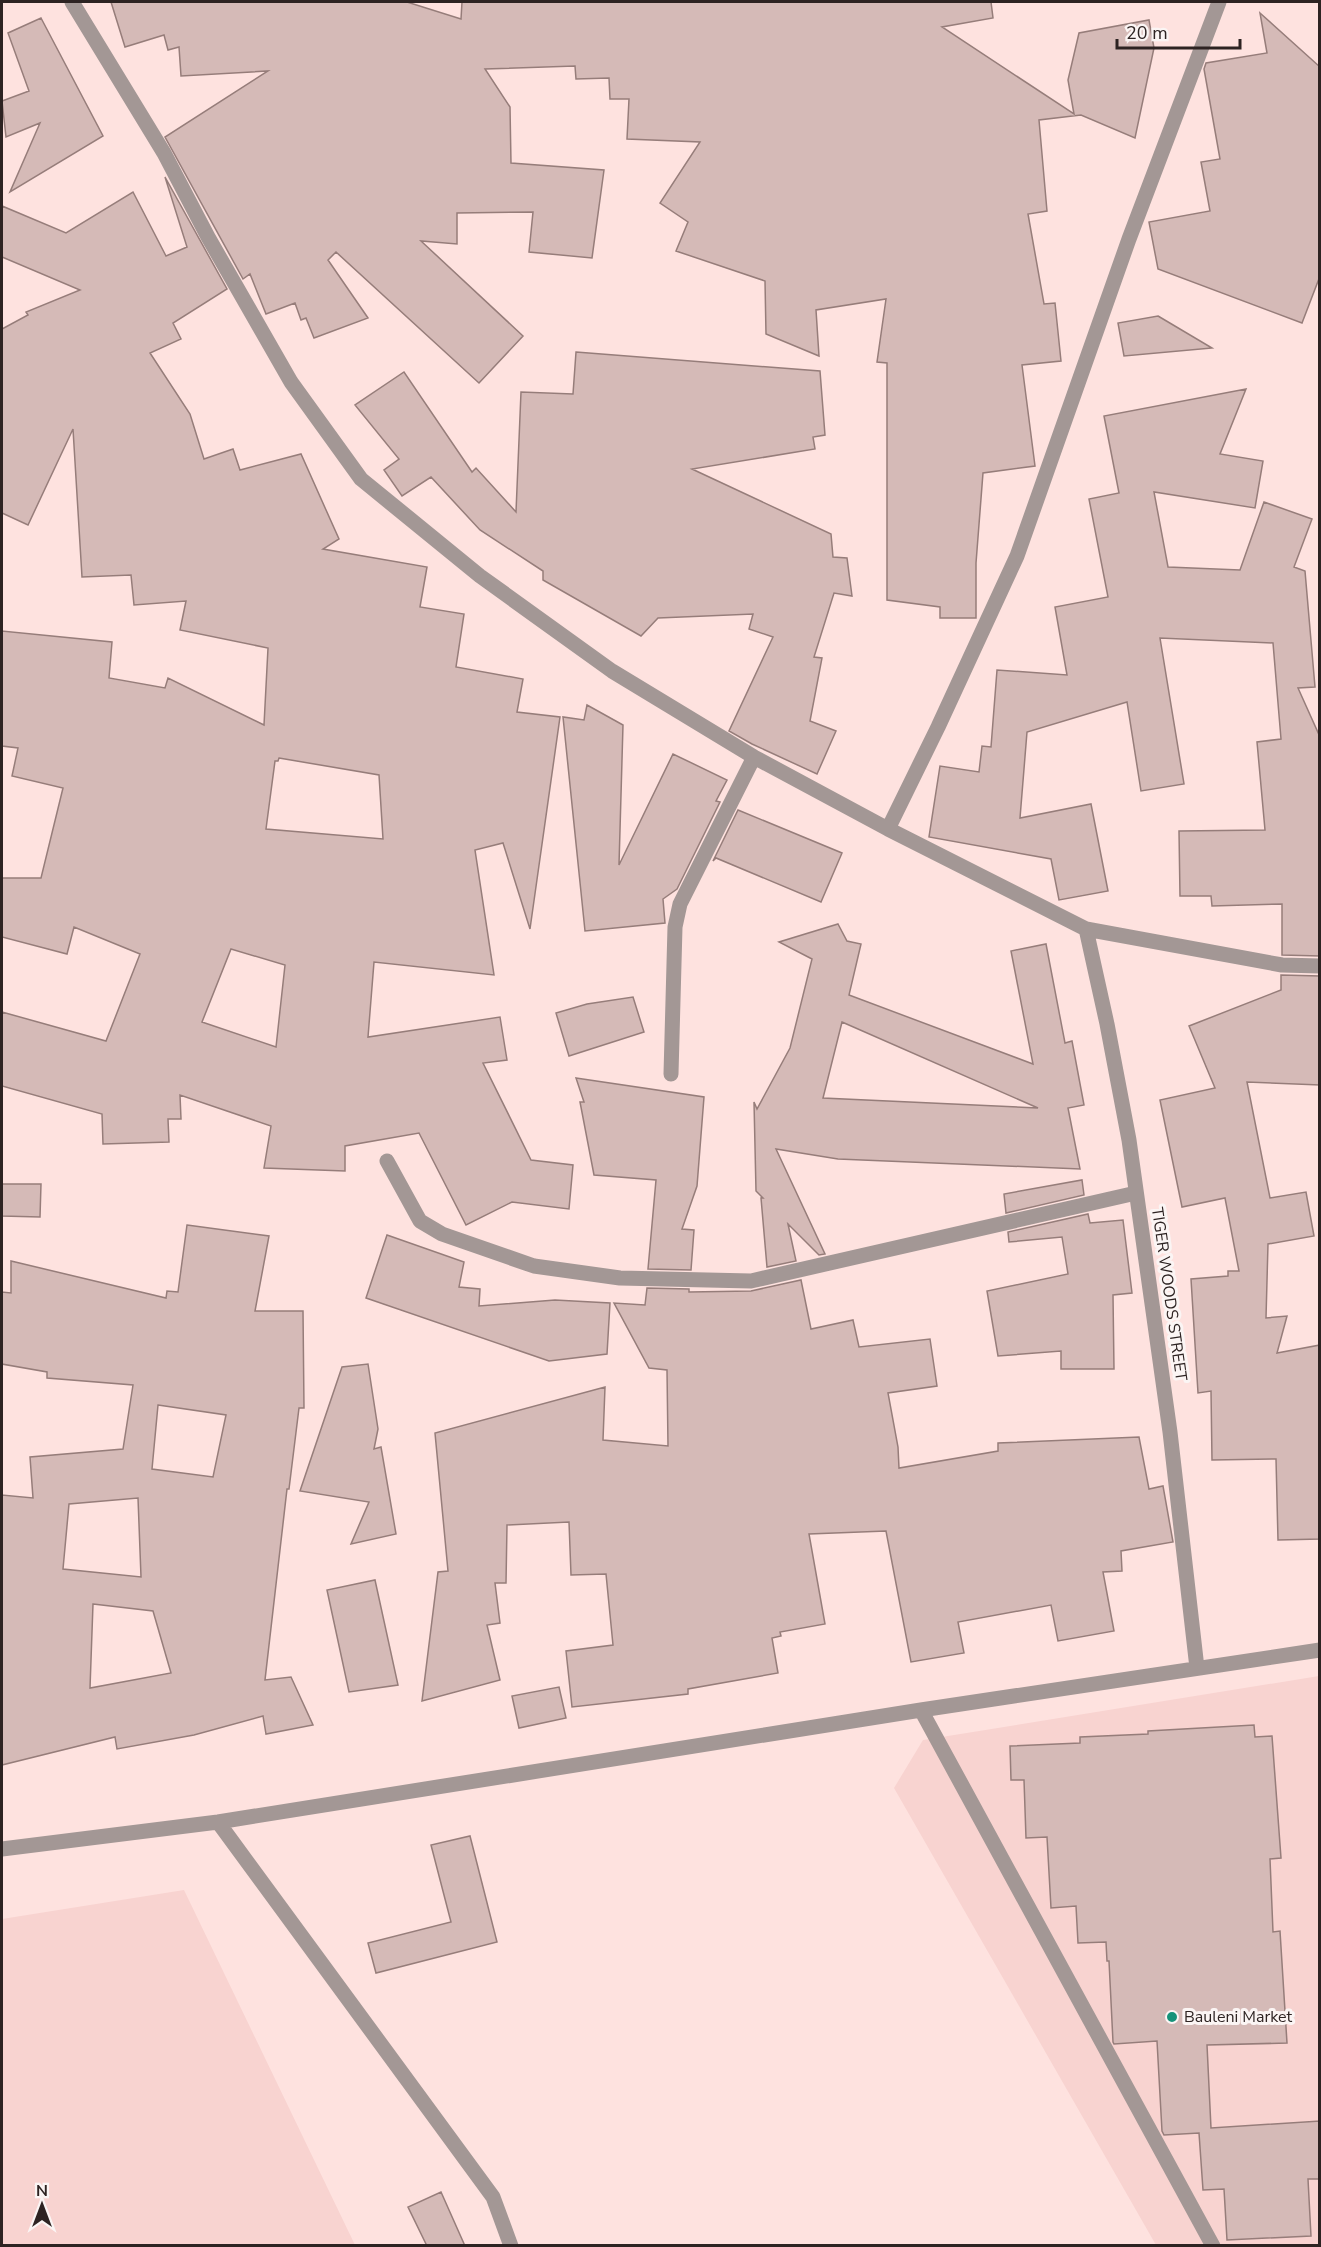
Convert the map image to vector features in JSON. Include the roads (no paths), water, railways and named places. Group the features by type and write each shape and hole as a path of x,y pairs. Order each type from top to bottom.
{"street":[{"path":"72,2 164,153 291,382 361,479 480,576 612,671 754,757 888,829 1086,929 1281,965 1320,966"},
{"path":"888,829 1017,556 1129,239 1218,2"},
{"path":"671,1074 675,927 680,904 754,757"},
{"name":"TIGER WOODS STREET","path":"1086,929 1129,1140 1170,1432 1197,1668"},
{"path":"387,1161 420,1221 442,1234 534,1266 620,1278 751,1281 1136,1193"},
{"path":"2,1849 218,1822 921,1710 1320,1650"},
{"path":"921,1710 1214,2246"},
{"path":"218,1822 492,2197 512,2246"}],"place":[{"name":"Bauleni Market","path":"1172,2017"}]}
